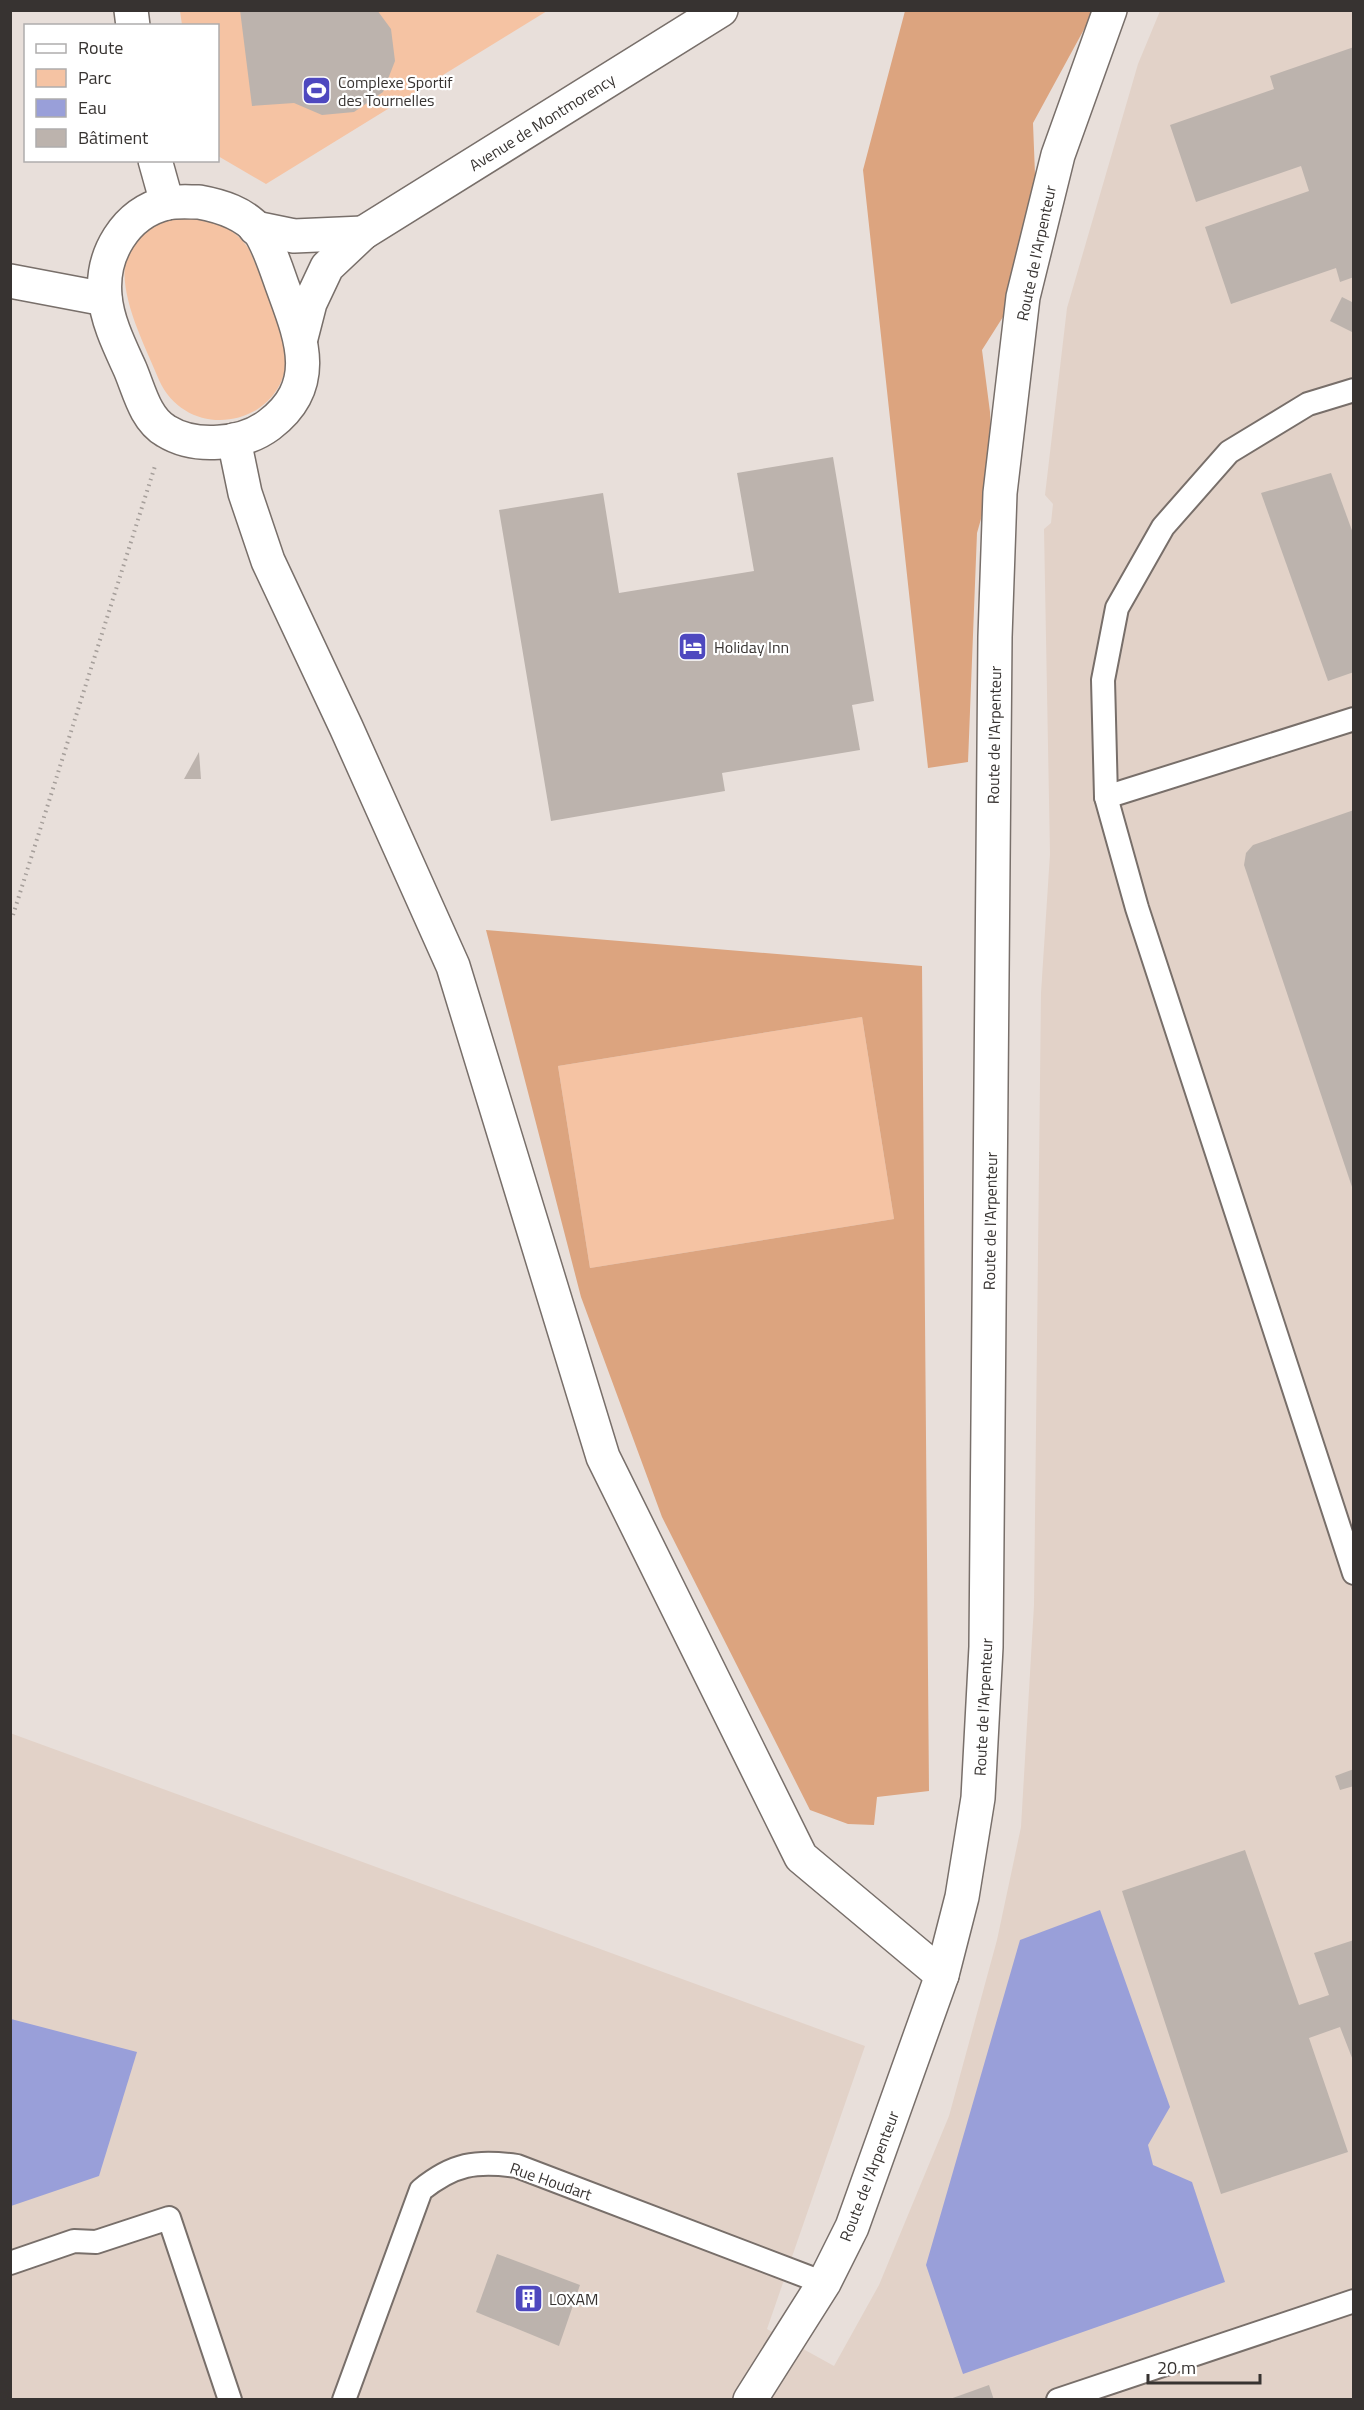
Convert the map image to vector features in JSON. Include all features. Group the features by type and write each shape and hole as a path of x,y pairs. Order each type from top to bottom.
{"street":[{"name":"Avenue de Montmorency","path":"301,338 310,303 327,267 363,233 721,10"},
{"name":"Route de l'Arpenteur","path":"750,2400 824,2283 852,2227 942,1975 962,1897 978,1798 986,1647 995,660 1000,493 1023,297 1058,155 1110,10"},
{"path":"156,162 167,203"},
{"path":"199,202 219,206 242,216 255,228 260,232 278,275 301,338 304,366 297,392 284,414 262,430 234,440 196,442 166,431 151,418 118,342 105,299 104,274 111,250 133,219 167,203 199,202"},
{"name":"Avenue de Montmorency","path":"255,228 294,236 363,233"},
{"path":"10,282 105,299"},
{"path":"234,440 245,493 268,561 346,727 453,966 603,1457 801,1857 942,1975"}],"lane":[{"path":"1353,390 1308,404 1228,452 1163,527 1117,608 1103,680 1106,797 1137,908 1353,1573"},
{"path":"1106,797 1353,718"},
{"name":"Rue Houdart","path":"344,2400 421,2190 437,2177 460,2166 478,2163 517,2166 824,2283"},
{"path":"10,2264 74,2241 96,2242 169,2218 230,2400"},
{"path":"1058,2400 1353,2301"}],"path":[{"path":"13,915 166,431"}],"shaded area":[{"path":"905,11 1094,11 1033,123 1036,200 1020,290 982,350 990,412 993,477 977,533 968,762 928,768 863,170"},
{"path":"1160,11 1353,11 1353,2399 11,2399 10,1733 865,2046 767,2329 834,2366 879,2285 949,2116 997,1940 1021,1827 1034,1605 1041,993 1050,854 1044,529 1051,523 1053,504 1045,495 1067,308 1138,64"},
{"path":"486,930 922,966 929,1791 877,1797 874,1825 848,1824 810,1810 662,1517 581,1297","holes":["862,1017 894,1219 590,1268 558,1066"]}],"green space":[{"name":"Complexe Sportif des Tournelles","path":"180,11 547,11 266,184 219,157 219,24 182,24"},
{"path":"180,217 219,224 228,228 243,241 249,249 282,330 287,353 283,378 271,397 254,411 234,419 213,420 192,414 173,401 159,380 128,300 125,278 126,259 134,241 149,228"},
{"path":"862,1017 894,1219 590,1268 558,1066"}],"water":[{"path":"1100,1910 1170,2107 1148,2145 1153,2165 1192,2182 1225,2282 963,2374 926,2265 1020,1940"},
{"path":"11,2019 137,2052 99,2176 11,2206"}],"building":[{"path":"240,10 377,10 391,29 395,61 383,92 354,112 322,115 294,103 252,106"},
{"path":"1354,47 1354,277 1340,282 1336,268 1231,304 1205,227 1309,191 1301,166 1196,202 1170,125 1274,89 1270,76"},
{"path":"1342,297 1354,303 1354,333 1330,321"},
{"name":"Holiday Inn","path":"833,457 874,701 852,705 860,750 722,773 725,791 551,821 499,510 603,493 619,593 754,571 737,473"},
{"path":"1331,473 1354,536 1354,672 1328,681 1261,493"},
{"path":"199,752 201,779 184,779"},
{"path":"1354,810 1353,1190 1244,865 1246,853 1253,845"},
{"path":"1354,1769 1354,1786 1340,1790 1335,1776"},
{"path":"1245,1850 1299,2005 1329,1995 1314,1953 1354,1940 1354,2063 1340,2027 1309,2038 1348,2152 1221,2194 1122,1891"},
{"name":"LOXAM","path":"497,2254 580,2285 559,2346 476,2312"},
{"path":"989,2385 994,2400 950,2400 950,2399"}],"place":[{"name":"Complexe Sportif des Tournelles","path":"317,91"},
{"name":"Holiday Inn","path":"693,647"},
{"name":"LOXAM","path":"528,2299"}]}
